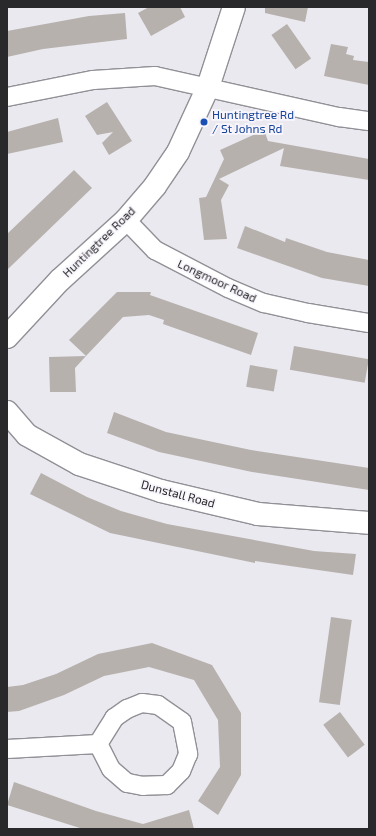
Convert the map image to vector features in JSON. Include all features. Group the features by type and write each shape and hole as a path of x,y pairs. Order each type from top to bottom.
{"street":[{"name":"Huntingtree Road","path":"7,337 60,280 126,220 155,186 178,152 208,87 234,7"},
{"path":"7,97 93,80 155,76 339,117 369,121"},
{"name":"Longmoor Road","path":"126,220 154,250 228,288 279,306 369,323"},
{"name":"Dunstall Road","path":"7,412 27,435 79,464 161,491 258,514 369,523"},
{"path":"142,703 158,705 182,722 188,754 181,771 167,785 143,786 127,784 111,769 98,744 114,718 128,709 142,703"},
{"path":"7,749 98,744"}],"building":[{"path":"149,7 180,7 185,17 151,36 138,13"},
{"path":"265,7 308,7 305,22 265,13"},
{"path":"125,13 127,39 43,49 7,57 7,31 89,16"},
{"path":"287,24 311,58 296,69 271,35"},
{"path":"331,44 348,47 346,54 354,56 353,60 369,62 369,85 324,76"},
{"path":"107,102 132,141 109,155 102,143 113,132 97,135 85,116"},
{"path":"58,118 63,142 7,154 7,132"},
{"path":"264,130 268,141 369,159 369,180 280,166 284,148 219,179 229,185 221,200 227,239 204,240 199,198 206,197 224,159 220,150"},
{"path":"74,170 92,188 7,270 7,234"},
{"path":"245,226 285,242 286,238 327,252 369,260 369,286 322,278 237,248"},
{"path":"117,292 151,292 150,295 258,333 251,355 163,324 164,320 149,315 123,317 86,356 69,340"},
{"path":"294,346 369,359 365,383 290,370"},
{"path":"86,356 75,368 76,392 50,392 49,357"},
{"path":"250,365 278,370 274,392 246,387"},
{"path":"114,412 166,432 251,450 369,468 369,490 252,472 159,452 107,433"},
{"path":"41,473 87,497 121,511 167,524 314,551 356,554 353,575 255,561 255,563 110,533 30,494"},
{"path":"331,617 352,620 340,705 319,702"},
{"path":"152,643 212,665 241,713 241,775 218,815 198,801 220,767 218,720 194,680 149,667 104,676 64,695 19,711 7,712 7,687 23,685 56,674 98,654"},
{"path":"340,712 365,745 348,757 323,725"},
{"path":"14,782 96,811 143,824 189,810 194,829 83,829 7,805"}],"place":[{"name":"Huntingtree Rd / St Johns Rd","path":"204,122"}]}
